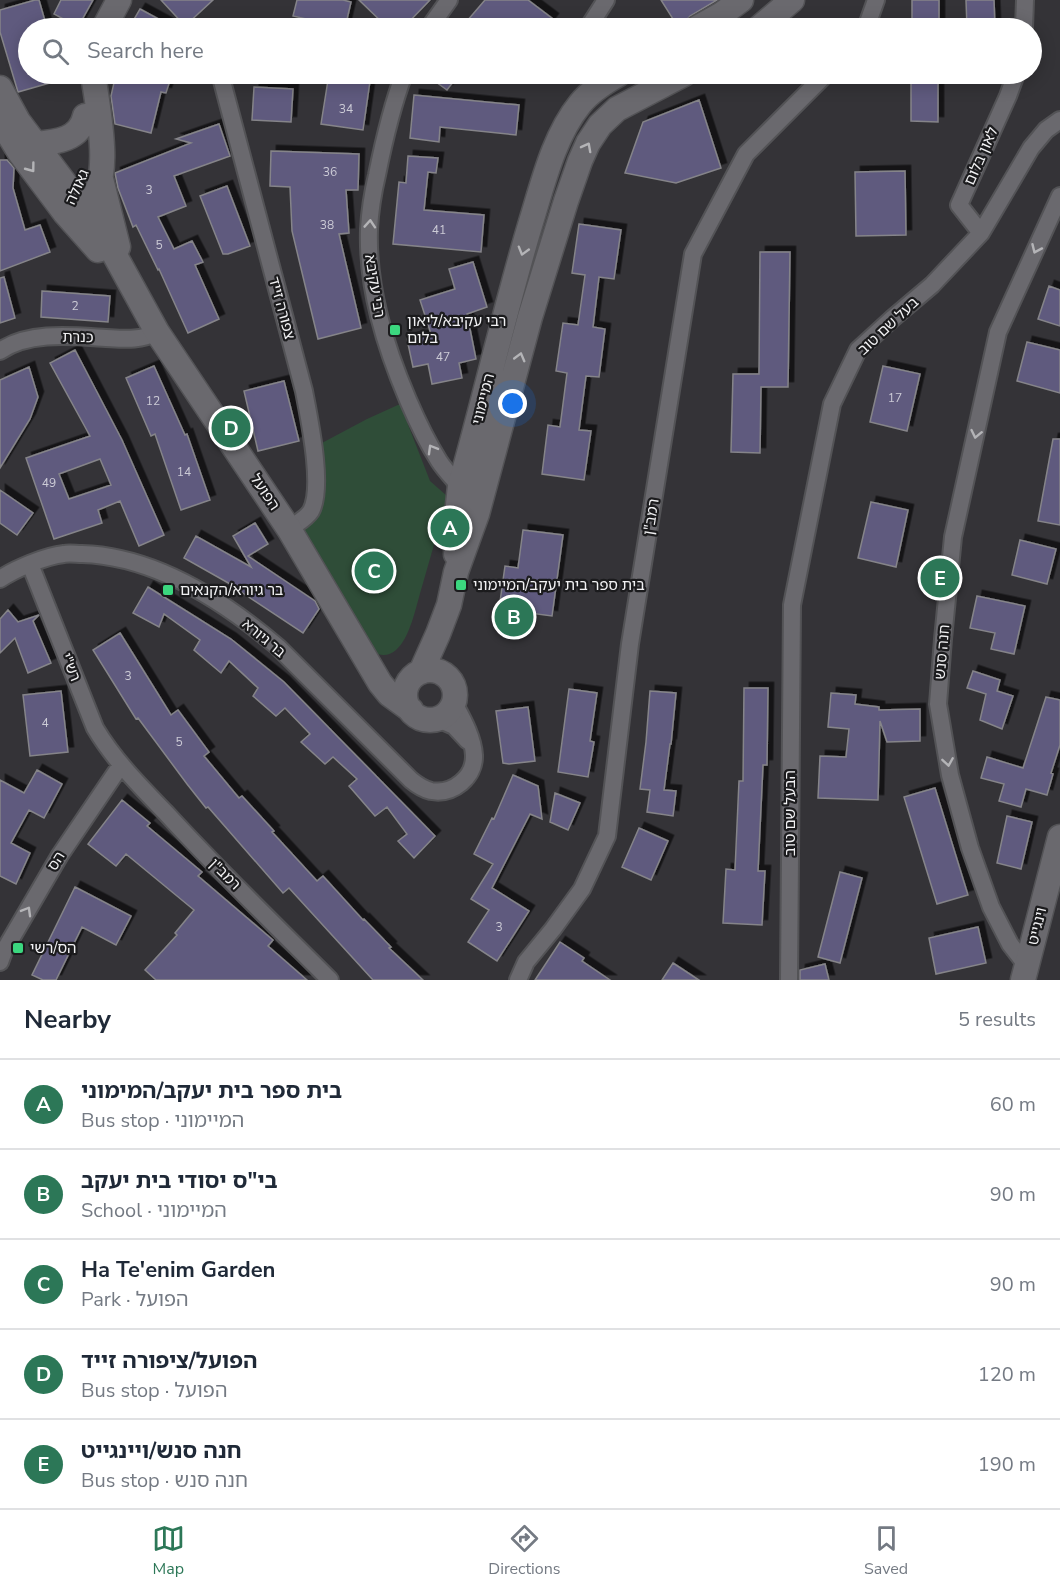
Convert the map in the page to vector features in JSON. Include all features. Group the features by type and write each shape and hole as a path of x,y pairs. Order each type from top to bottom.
{"street":[{"path":"109,18 119,0"},
{"path":"436,18 449,0"},
{"path":"594,18 606,0"},
{"path":"715,18 741,0"},
{"path":"771,18 792,0"},
{"path":"870,18 876,0"},
{"path":"1024,18 1025,0"},
{"name":"גאולה","path":"75,206 89,158 85,84"},
{"name":"גאולה","path":"75,206 96,193 101,179 100,129 94,84"},
{"name":"צפורה זייד","path":"223,84 304,391 315,461 316,484 313,506 309,513 289,529"},
{"name":"רבי עקיבא","path":"400,84 372,197 369,228 374,297 394,366 429,444 472,503 477,514"},
{"name":"המיימוני","path":"456,572 460,486 505,315 540,195 552,156 565,128 580,104 599,84"},
{"path":"608,84 617,109 665,84"},
{"name":"רמב\"ן","path":"518,980 526,962 554,929 582,889 607,836 630,644 693,254 746,154 816,84"},
{"name":"לאון בלום","path":"981,233 959,205 1012,84"},
{"name":"הפועל","path":"0,88 18,121 75,206 128,278 157,332 289,529 371,670 389,694 411,711"},
{"name":"המיימוני","path":"417,674 432,651 448,605 456,572 477,514 530,317 580,161 600,125 617,109"},
{"path":"35,144 59,141 69,137 77,132 85,116"},
{"name":"הפועל","path":"0,120 20,153 75,206"},
{"name":"בעל שם טוב","path":"791,645 792,605 832,404 858,350 932,285 981,233 1031,148 1046,130 1060,120"},
{"path":"101,179 128,278"},
{"name":"חנה סנש","path":"1025,973 990,907 970,848 950,775 938,704 953,537 998,332 1060,196"},
{"name":"כנרת","path":"0,351 16,343 37,338 133,339 147,337 157,332"},
{"name":"בר גיורא","path":"0,579 30,564 63,554 102,555 139,563 192,587 254,627 278,647 419,787 430,791 451,790 461,784 473,766 474,755 468,742 458,729 450,724 447,700"},
{"name":"רש\"י","path":"30,564 95,728 122,765"},
{"name":"המיימוני","path":"447,700 448,605"},
{"name":"הבעל שם טוב","path":"789,980 791,645"},
{"path":"371,670 381,676 397,679 429,670 444,674 447,700 430,720 416,716 411,711 405,697 409,682 417,674"},
{"name":"רמב\"ן","path":"122,765 183,831 330,980"},
{"name":"הס","path":"0,962 4,951 60,855 122,765"},
{"name":"וינגייט","path":"1025,973 1060,837"}],"green space":[{"path":"400,404 430,481 447,496 409,630 396,650 384,655 371,651 298,532 314,520 320,444"}],"building":[{"path":"39,0 44,18 18,18 18,84 46,84 18,92 0,32 0,10"},
{"path":"61,0 93,0 83,18 61,18 54,14"},
{"path":"161,0 213,0 194,18 178,18"},
{"path":"297,0 351,2 347,18 293,16"},
{"path":"359,0 430,0 413,18 378,18"},
{"path":"485,0 528,0 552,18 470,18"},
{"path":"661,0 717,0 688,18 672,18"},
{"path":"912,0 939,0 939,18 912,18"},
{"path":"966,0 994,0 995,18 967,18"},
{"path":"140,9 157,18 135,18"},
{"path":"114,84 169,84 166,93 161,92 151,133 115,124 111,96"},
{"path":"327,84 370,84 363,130 321,124"},
{"path":"439,84 452,84 447,90"},
{"path":"911,84 938,84 938,122 911,121"},
{"path":"254,87 293,89 291,122 252,120"},
{"path":"414,95 519,105 516,135 440,127 439,142 410,138"},
{"path":"699,100 721,168 676,183 625,173 643,122"},
{"path":"219,124 230,156 174,176 186,206 158,217 174,249 192,241 203,262 195,265 219,319 188,333 159,269 136,225 133,227 118,188 115,173 191,143 176,139"},
{"path":"271,151 359,154 358,190 346,190 349,233 339,234 361,328 318,339 292,231 290,187 270,186"},
{"path":"408,156 438,158 436,173 428,172 424,210 484,215 481,252 393,244 399,182 406,183"},
{"path":"0,160 7,160 14,168 13,188 25,230 40,225 50,252 0,271"},
{"path":"905,171 906,235 856,236 855,172"},
{"path":"227,186 250,246 223,254 200,196"},
{"path":"579,224 621,230 614,279 599,277 593,327 605,329 599,377 586,376 579,430 591,431 584,480 542,474 548,425 560,427 567,373 556,371 563,323 578,325 585,275 572,273"},
{"path":"760,252 790,252 788,387 761,387 760,453 731,452 733,374 759,374"},
{"path":"473,262 487,307 467,314 476,359 459,363 462,378 432,384 428,364 413,367 407,339 431,334 420,300 455,289 449,269"},
{"path":"4,277 15,318 0,323 0,278"},
{"path":"1049,286 1060,290 1060,326 1038,319"},
{"path":"42,291 110,296 108,322 41,317"},
{"path":"1027,342 1060,350 1060,393 1017,381"},
{"path":"75,350 122,440 164,535 139,546 120,501 98,510 102,523 54,539 26,458 90,436 50,363","holes":["100,459 111,485 69,499 59,474"]},
{"path":"154,366 185,435 187,434 210,500 181,510 155,434 151,436 126,378"},
{"path":"883,366 920,374 907,431 870,422"},
{"path":"29,367 38,397 30,419 0,468 0,380"},
{"path":"284,381 299,441 258,451 244,391"},
{"path":"1053,439 1060,439 1060,525 1038,521"},
{"path":"0,490 33,513 17,535 0,523"},
{"path":"871,502 908,510 896,567 858,558"},
{"path":"255,523 268,544 248,556 315,601 319,609 303,633 239,589 184,558 196,536 251,567 233,536"},
{"path":"523,530 563,535 552,616 499,609 505,566 518,568"},
{"path":"1020,540 1056,549 1047,584 1012,575"},
{"path":"148,587 231,639 284,682 435,836 414,858 398,841 407,834 387,807 375,816 349,786 357,779 333,757 325,764 301,742 310,734 285,708 276,716 253,696 258,688 229,661 221,673 194,650 200,640 164,614 159,627 133,613"},
{"path":"977,596 1025,606 1014,654 991,649 995,633 970,628"},
{"path":"8,610 18,622 39,615 33,621 51,663 28,673 15,638 0,653 0,619"},
{"path":"120,633 171,715 178,710 209,752 204,756 239,798 242,796 317,881 323,876 391,947 389,948 423,980 373,980 289,888 283,893 208,807 206,808 138,718 136,719 93,650"},
{"path":"973,671 1000,680 997,691 1013,696 1002,729 980,720 986,694 967,688"},
{"path":"744,688 768,688 767,765 763,765 758,871 765,871 762,925 723,923 726,869 735,870 739,781 743,781"},
{"path":"569,689 597,693 590,741 594,742 588,777 558,772"},
{"path":"61,691 68,752 30,756 23,695"},
{"path":"650,691 676,693 664,790 676,791 673,816 647,812 650,790 640,789"},
{"path":"831,693 856,695 855,704 879,707 879,710 920,709 920,741 887,742 880,721 878,800 818,798 820,756 846,757 849,729 828,727"},
{"path":"1046,697 1060,700 1060,745 1047,795 1026,789 1021,807 999,801 1004,784 981,778 987,757 1023,768"},
{"path":"528,707 535,761 503,763 496,711"},
{"path":"37,770 62,784 44,818 29,810 11,843 30,853 16,884 0,876 0,780 24,793"},
{"path":"513,775 538,786 542,819 530,814 492,888 529,911 497,961 468,942 489,910 471,899 493,864 474,854 492,818 494,819"},
{"path":"935,788 968,895 937,904 904,797"},
{"path":"555,793 580,803 568,830 550,822"},
{"path":"122,800 150,823 147,826 202,872 198,876 273,940 268,946 307,980 156,980 145,970 177,935 175,933 194,910 126,854 116,866 88,844"},
{"path":"1007,816 1032,822 1021,869 997,863"},
{"path":"639,828 668,841 651,880 622,867"},
{"path":"840,872 862,878 840,963 818,957"},
{"path":"75,887 131,916 116,945 82,927 56,980 43,980 32,975"},
{"path":"978,927 986,963 936,974 929,938"},
{"path":"560,942 584,958 582,961 610,980 535,980"},
{"path":"673,963 699,980 662,980"},
{"path":"825,964 829,980 800,980 800,970"}],"place":[{"name":"רבי עקיבא/ליאון בלום","path":"395,330"},
{"name":"הפועל/ציפורה זייד","path":"231,428"},
{"name":"בית ספר בית יעקב/המימוני","path":"450,528"},
{"name":"Ha Te'enim Garden","path":"374,571"},
{"name":"חנה סנש/ויינגייט","path":"940,578"},
{"name":"בית ספר בית יעקב/המיימוני","path":"461,585"},
{"name":"בר גיורא/הקנאים","path":"168,590"},
{"name":"בי\"ס יסודי בית יעקב","path":"514,617"},
{"name":"הס/רשי","path":"18,948"}]}
